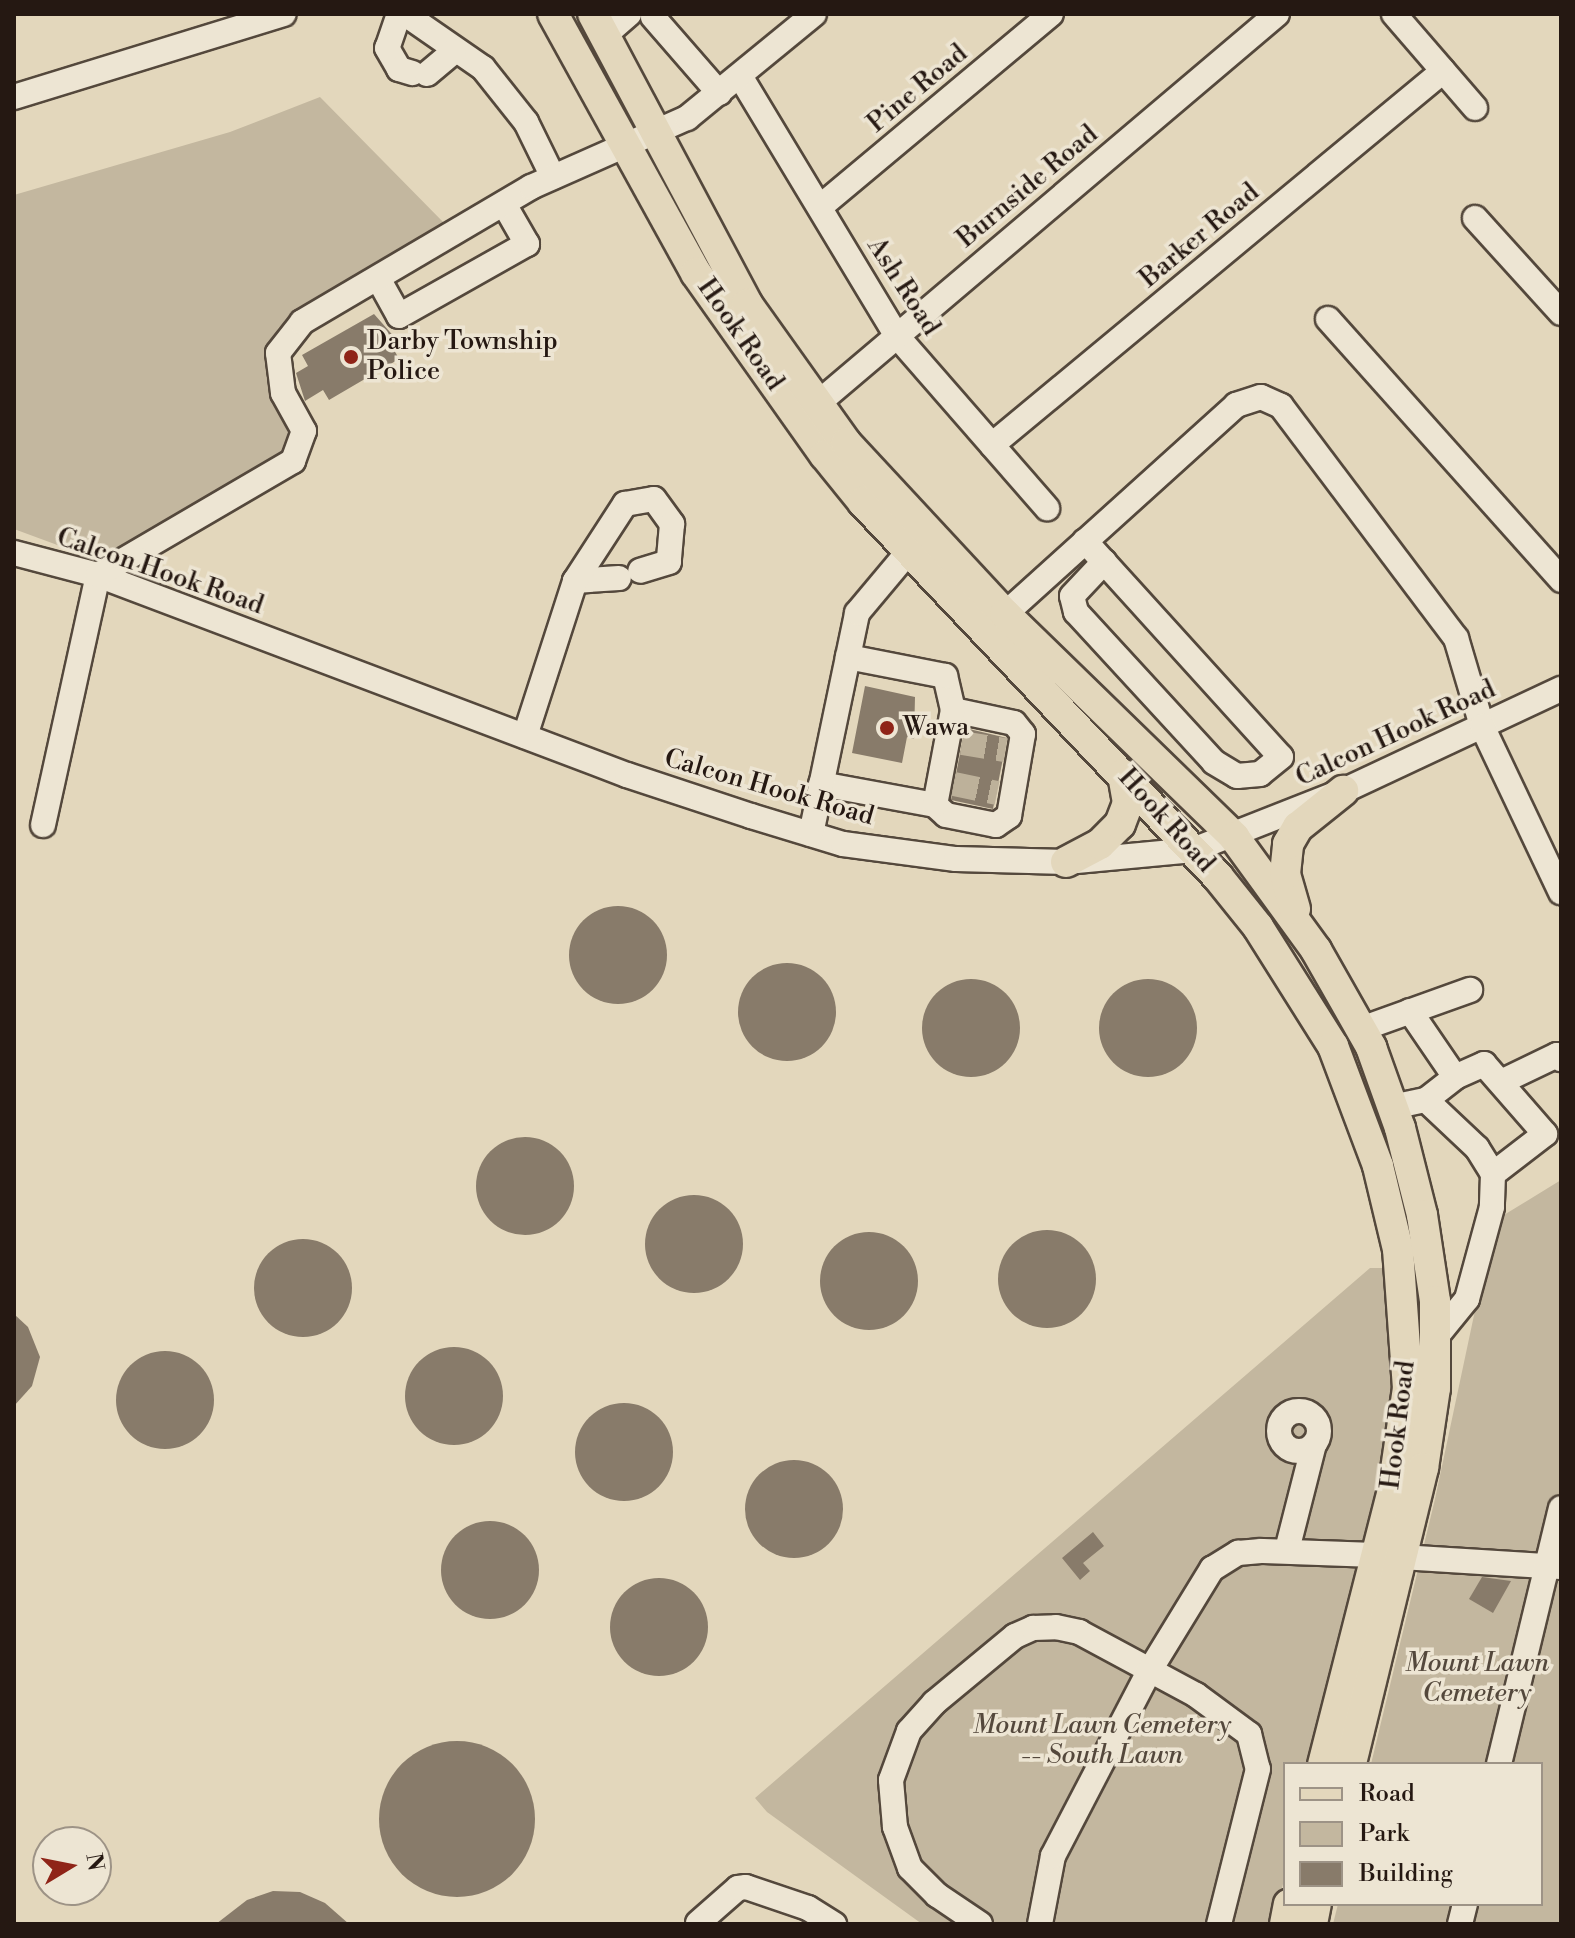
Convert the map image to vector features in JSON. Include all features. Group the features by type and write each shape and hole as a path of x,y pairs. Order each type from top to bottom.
{"main road":[{"name":"Hook Road","path":"553,14 696,273 825,455 909,551 1193,850 1258,927 1314,1014 1357,1100 1378,1166 1398,1249 1408,1388 1389,1556 1351,1762"},
{"name":"Hook Road","path":"599,24 747,304 817,404 880,485 1005,614 1234,837 1316,950 1361,1029 1392,1107 1425,1231 1436,1337 1431,1423 1324,1762"},
{"path":"1066,862 1100,844 1120,824 1128,803 1123,774"},
{"path":"1316,950 1293,905 1284,862 1298,827 1343,791"}],"street":[{"path":"14,97 284,14"},
{"path":"454,51 420,74 399,69 387,48 402,14 483,68 526,122 553,177"},
{"path":"43,825 98,575 293,461 304,431 283,393 278,353 302,322 553,177 659,134 719,93 814,14"},
{"name":"Pine Road","path":"820,207 1051,14"},
{"name":"Burnside Road","path":"817,404 1277,14"},
{"path":"1394,14 1475,108"},
{"path":"599,24 641,16 719,93"},
{"name":"Barker Road","path":"992,445 1443,71"},
{"name":"Ash Road","path":"740,76 896,335 1047,508"},
{"path":"379,280 399,316 527,244 504,204"},
{"path":"1475,218 1561,313"},
{"path":"1328,319 1561,580"},
{"path":"1005,614 1236,405 1261,397 1281,406 1456,638 1482,726 1561,892"},
{"path":"525,736 575,581 625,504 654,499 672,524 669,562 630,574 575,581"},
{"path":"1085,541 1281,757 1260,774 1237,776 1214,762 1076,612 1072,596 1104,562"},
{"path":"811,834 857,613 867,595 909,551"},
{"name":"Calcon Hook Road","path":"14,553 98,575 525,736 811,834 956,859 1066,862 1193,850 1234,837 1343,791 1561,689"},
{"path":"848,657 945,676 953,710 955,741 947,782 935,805"},
{"path":"821,784 935,805 946,815 996,825 1009,816 1005,794 1012,752 1023,734 1014,723 953,710"},
{"path":"1361,1029 1470,990"},
{"path":"1410,1011 1455,1077"},
{"path":"1501,1082 1557,1055 1561,1059"},
{"path":"1392,1107 1426,1100 1455,1077 1484,1064 1545,1134 1493,1174"},
{"path":"1426,1100 1477,1148 1493,1174 1492,1207 1467,1299 1436,1337"},
{"path":"1287,1550 1307,1474 1304,1448"},
{"path":"1500,1762 1554,1566 1561,1508"},
{"path":"1040,1924 1053,1856 1150,1670 1212,1569 1238,1553 1287,1550 1554,1566"},
{"path":"980,1924 937,1895 910,1868 895,1827 891,1780 909,1731 934,1703 1015,1636 1033,1628 1079,1632 1242,1725 1255,1746 1258,1769 1219,1924"},
{"path":"698,1923 738,1888 746,1887 808,1908 834,1924"}],"green space":[{"path":"320,97 446,225 278,328 266,377 290,438 285,454 98,560 14,529 14,195 230,132"},
{"name":"Mount Lawn Cemetery","path":"1561,1180 1561,1924 1333,1924 1338,1906 1543,1906 1543,1762 1371,1762 1435,1499 1494,1221"},
{"name":"Mount Lawn Cemetery -- South Lawn","path":"1370,1268 1388,1268 1393,1418 1384,1476 1313,1762 1283,1762 1283,1884 1273,1924 922,1924 767,1812 755,1798"}],"building":[{"name":"Darby Township Police","path":"374,314 397,340 391,344 399,359 329,400 323,390 305,401 296,373 308,366 302,355"},
{"name":"Wawa","path":"865,686 915,697 914,739 907,737 902,763 852,753"},
{"name":"Wawa","path":"965,728 1007,738 993,809 951,800"},
{"path":"618,906 637,909 653,920 664,936 667,955 664,974 653,990 637,1001 618,1004 599,1001 583,990 572,974 569,955 572,936 583,920 599,909"},
{"path":"787,963 806,966 822,977 833,993 836,1012 833,1031 822,1047 806,1058 787,1061 768,1058 752,1047 741,1031 738,1012 741,993 752,977 768,966"},
{"path":"971,979 990,982 1006,993 1017,1009 1020,1028 1017,1047 1006,1063 990,1074 971,1077 952,1074 936,1063 925,1047 922,1028 925,1009 936,993 952,982"},
{"path":"1148,979 1167,982 1183,993 1194,1009 1197,1028 1194,1047 1183,1063 1167,1074 1148,1077 1129,1074 1113,1063 1102,1047 1099,1028 1102,1009 1113,993 1129,982"},
{"path":"525,1137 544,1140 560,1151 571,1167 574,1186 571,1205 560,1221 544,1232 525,1235 506,1232 490,1221 479,1205 476,1186 479,1167 490,1151 506,1140"},
{"path":"694,1195 713,1198 729,1209 740,1225 743,1244 740,1263 729,1279 713,1290 694,1293 675,1290 659,1279 648,1263 645,1244 648,1225 659,1209 675,1198"},
{"path":"1047,1230 1066,1233 1082,1244 1093,1260 1096,1279 1093,1298 1082,1314 1066,1325 1047,1328 1028,1325 1012,1314 1001,1298 998,1279 1001,1260 1012,1244 1028,1233"},
{"path":"869,1232 888,1235 904,1246 915,1262 918,1281 915,1300 904,1316 888,1327 869,1330 850,1327 834,1316 823,1300 820,1281 823,1262 834,1246 850,1235"},
{"path":"303,1239 322,1242 338,1253 349,1269 352,1288 349,1307 338,1323 322,1334 303,1337 284,1334 268,1323 257,1307 254,1288 257,1269 268,1253 284,1242"},
{"path":"14,1314 28,1327 40,1357 32,1386 14,1406"},
{"path":"454,1347 473,1350 489,1361 500,1377 503,1396 500,1415 489,1431 473,1442 454,1445 435,1442 419,1431 408,1415 405,1396 408,1377 419,1361 435,1350"},
{"path":"165,1351 184,1354 200,1365 211,1381 214,1400 211,1419 200,1435 184,1446 165,1449 146,1446 130,1435 119,1419 116,1400 119,1381 130,1365 146,1354"},
{"path":"624,1403 643,1406 659,1417 670,1433 673,1452 670,1471 659,1487 643,1498 624,1501 605,1498 589,1487 578,1471 575,1452 578,1433 589,1417 605,1406"},
{"path":"794,1460 813,1463 829,1474 840,1490 843,1509 840,1528 829,1544 813,1555 794,1558 775,1555 759,1544 748,1528 745,1509 748,1490 759,1474 775,1463"},
{"path":"490,1521 509,1524 525,1535 536,1551 539,1570 536,1589 525,1605 509,1616 490,1619 471,1616 455,1605 444,1589 441,1570 444,1551 455,1535 471,1524"},
{"path":"1093,1532 1104,1546 1083,1563 1090,1571 1080,1580 1062,1558"},
{"path":"1482,1577 1511,1581 1493,1613 1469,1599"},
{"path":"659,1578 678,1581 694,1592 705,1608 708,1627 705,1646 694,1662 678,1673 659,1676 640,1673 624,1662 613,1646 610,1627 613,1608 624,1592 640,1581"},
{"path":"457,1741 487,1747 512,1764 529,1789 535,1819 529,1849 512,1874 487,1891 457,1897 427,1891 402,1874 385,1849 379,1819 385,1789 402,1764 427,1747"},
{"path":"273,1891 300,1892 325,1903 349,1924 216,1924 247,1900"}],"tunnel":[{"path":"962,743 1005,750"},
{"path":"954,784 997,793"}],"place":[{"name":"Darby Township Police","path":"351,357"},
{"name":"Wawa","path":"887,728"}]}
